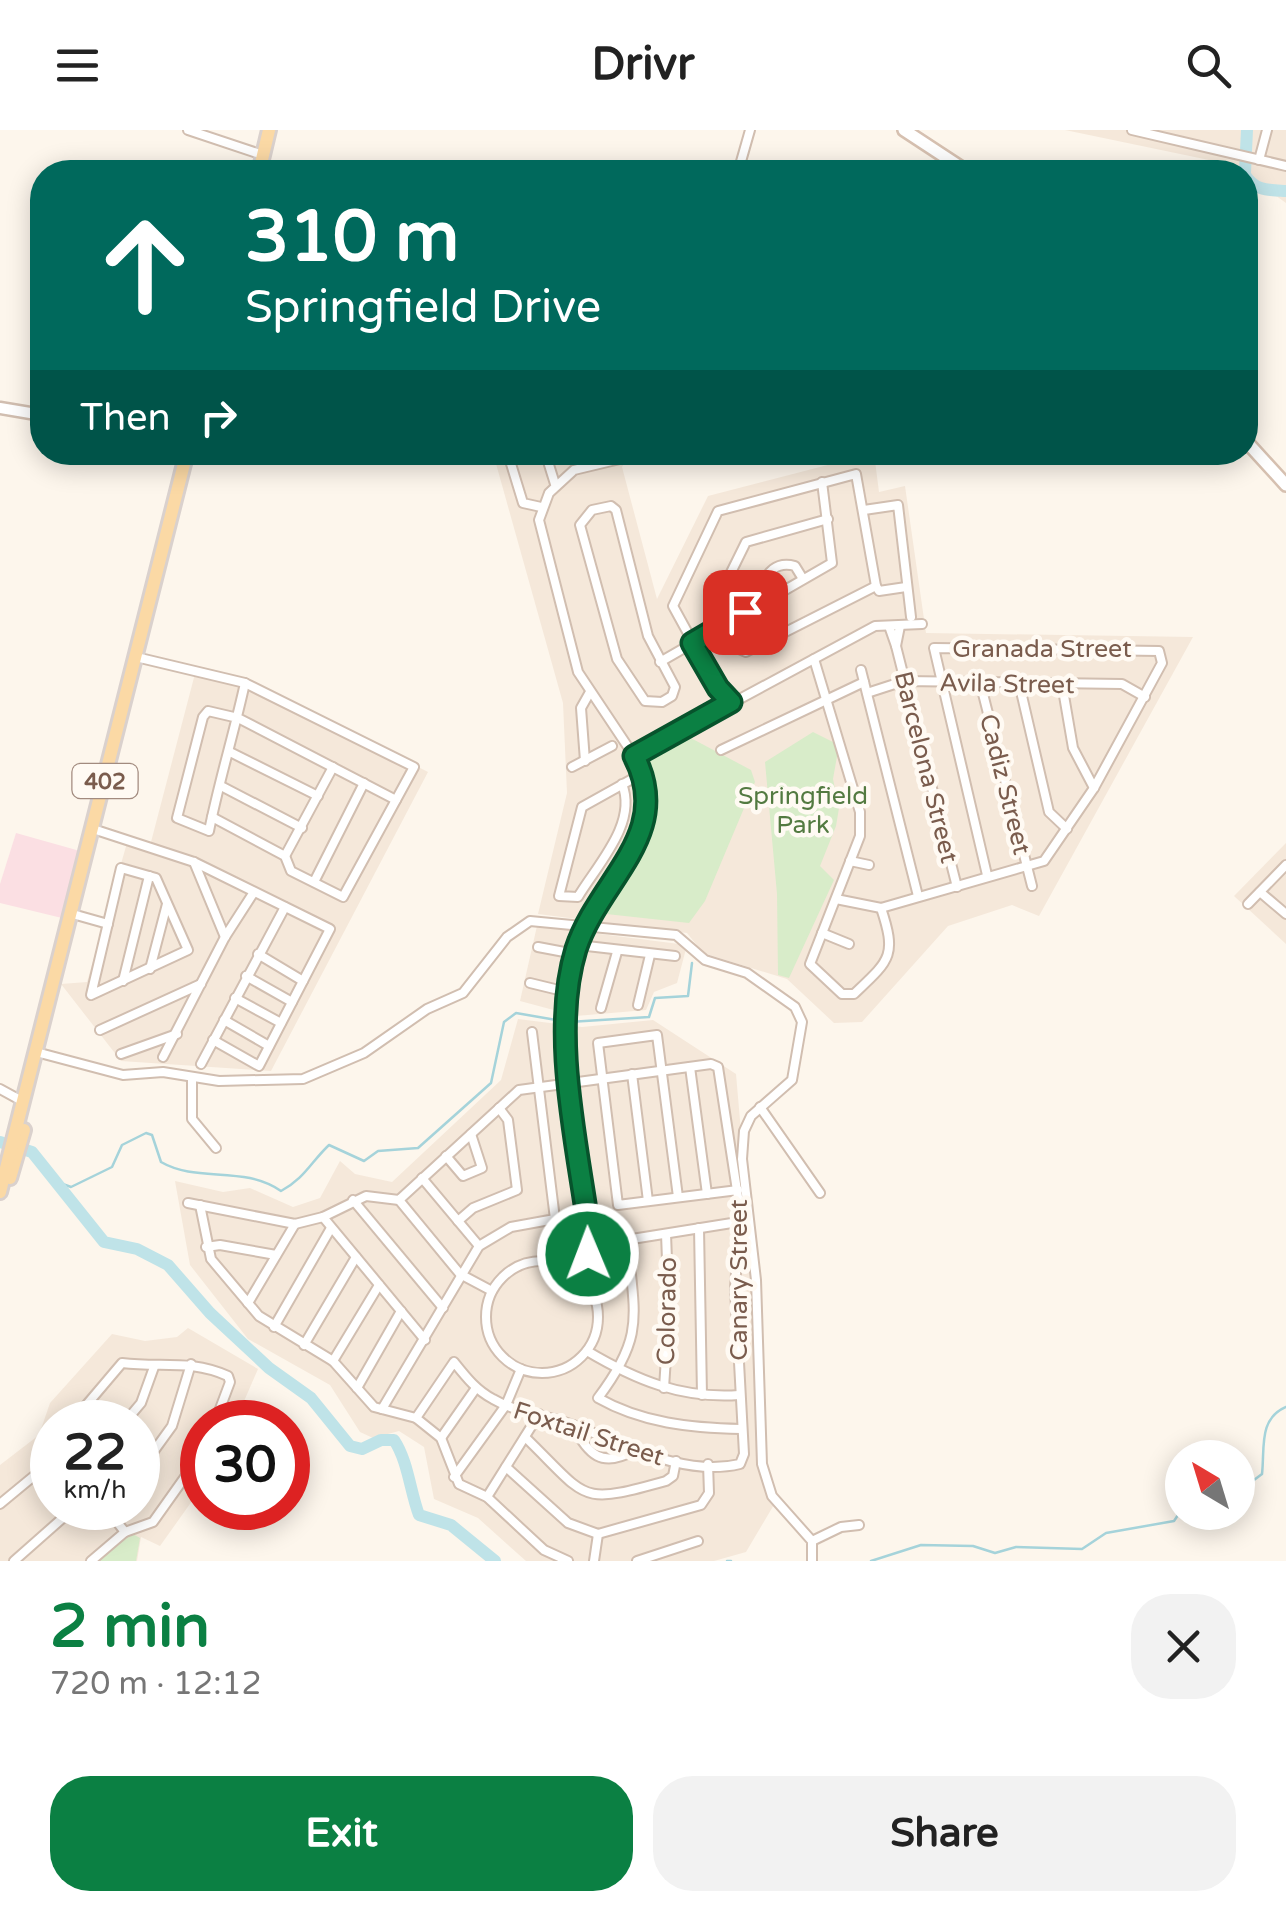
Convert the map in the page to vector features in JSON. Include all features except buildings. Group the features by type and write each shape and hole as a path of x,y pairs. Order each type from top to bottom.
{"main road":[{"path":"262,160 270,130"},
{"path":"904,130 950,160"},
{"path":"1258,454 1286,485"},
{"name":"402","path":"0,1195 184,465"},
{"name":"402","path":"0,1181 8,1164"}],"street":[{"path":"188,130 263,155"},
{"path":"741,160 750,130"},
{"path":"1132,130 1162,133 1286,164"},
{"path":"1259,160 1267,130"},
{"path":"0,408 30,413"},
{"path":"511,465 523,502 541,508"},
{"path":"549,465 555,484"},
{"path":"575,1272 591,1246 564,1013 567,992 576,949 645,826 648,799 643,772 578,672 540,534 541,508 555,484 574,470 595,465"},
{"path":"726,705 673,606 718,512 856,474 876,586 879,591 906,586"},
{"path":"660,662 832,563 822,482"},
{"path":"864,510 898,505 911,617"},
{"path":"610,506 616,510 648,636 660,662 675,687 672,696 655,704 646,701 617,659 580,525 592,510 610,506"},
{"path":"828,519 746,542 715,604 739,649 746,652 876,586"},
{"path":"765,601 760,589 772,569 785,564 795,566 803,579"},
{"path":"634,756 875,626 922,624"},
{"name":"Barcelona Street","path":"889,626 957,887"},
{"name":"Barcelona Street","path":"896,646 900,626"},
{"name":"Granada Street","path":"942,682 934,648 1155,648 1162,653 1162,663 1145,697"},
{"path":"136,657 245,683 414,768 343,897 290,871 285,856 212,817"},
{"path":"814,659 817,680 860,812 860,836 810,964 842,994 854,994 892,950 881,908"},
{"path":"801,666 817,680"},
{"path":"861,670 918,896"},
{"name":"Avila Street","path":"867,693 904,681 1122,684 1145,697"},
{"path":"721,750 864,682"},
{"path":"942,682 988,875"},
{"name":"Cadiz Street","path":"980,682 1032,886"},
{"path":"245,683 238,718 230,752 209,830 177,818 205,713 238,718 396,800"},
{"path":"1019,683 1049,812 1067,829"},
{"path":"1062,684 1073,748 1094,788"},
{"path":"585,761 581,708 590,692"},
{"path":"836,898 881,908 988,875 1026,869 1053,853 1145,697"},
{"path":"572,767 612,746"},
{"path":"230,752 318,796"},
{"path":"285,856 333,767"},
{"path":"622,784 627,801 621,827 578,897 559,896 582,807 622,784 643,772"},
{"path":"314,882 364,783"},
{"path":"221,786 302,828"},
{"path":"93,829 194,862 330,929 259,1066 213,1040"},
{"path":"850,861 870,865"},
{"path":"194,862 225,937"},
{"path":"121,868 156,878 167,904 188,950 92,996 121,868"},
{"path":"1248,904 1284,870"},
{"path":"124,981 148,876"},
{"path":"162,1057 225,937 254,892"},
{"path":"1260,892 1286,914"},
{"path":"150,969 167,904"},
{"path":"201,1064 285,907"},
{"path":"70,912 108,924"},
{"path":"36,1052 103,1073 177,1072 192,1077 284,1080 331,1070 426,1009 462,992 497,947 530,921 676,935 705,960 740,969 795,1007 802,1022 795,1072 760,1107 744,1131 742,1160 751,1214 760,1332 762,1464 772,1496 813,1543 812,1561"},
{"path":"822,933 848,944"},
{"path":"538,946 676,956"},
{"path":"601,1008 616,952"},
{"path":"258,954 304,980"},
{"path":"638,1005 650,955"},
{"path":"246,976 292,1002"},
{"path":"530,982 567,992"},
{"path":"100,1030 204,983"},
{"path":"235,998 281,1023"},
{"path":"224,1020 270,1046"},
{"path":"382,1410 479,1246 511,1227 555,1220 532,1032"},
{"path":"121,1054 177,1034"},
{"path":"678,1197 657,1035 598,1044 618,1204 648,1201 738,1190"},
{"name":"Canary Street","path":"690,1066 711,1064 721,1070 738,1190 735,1289 744,1454 740,1464"},
{"path":"399,1200 519,1090 690,1066 707,1194"},
{"path":"632,1074 648,1201"},
{"path":"192,1077 192,1120 216,1148"},
{"path":"0,1089 22,1105"},
{"path":"760,1107 820,1193"},
{"path":"458,1221 473,1208 517,1190 508,1120 499,1108"},
{"path":"446,1156 463,1176 482,1168 470,1134"},
{"path":"422,1178 479,1246"},
{"path":"188,1203 295,1224 323,1217 366,1196 399,1200 460,1274 492,1291"},
{"path":"353,1200 443,1308"},
{"path":"200,1206 211,1259 248,1303 274,1328 334,1361 368,1403 416,1418 441,1438 454,1477 464,1489 487,1497 544,1550 568,1561"},
{"path":"323,1217 425,1340"},
{"path":"738,1222 632,1239 628,1246 634,1338 619,1370 598,1398 619,1410 671,1424 741,1429"},
{"path":"248,1303 295,1224"},
{"path":"274,1328 332,1228"},
{"path":"700,1228 702,1395"},
{"name":"Colorado","path":"664,1388 669,1310 666,1234"},
{"path":"206,1247 220,1245 276,1255"},
{"path":"304,1345 356,1257"},
{"path":"554,1262 575,1272 590,1286 598,1312 588,1350 562,1370 538,1374 520,1370 496,1350 489,1337 486,1311 492,1291 512,1270 525,1264 554,1262"},
{"path":"334,1361 378,1285"},
{"path":"357,1388 400,1311"},
{"path":"588,1350 619,1370 664,1388 702,1395 739,1395"},
{"name":"Foxtail Street","path":"416,1418 454,1362 476,1388 506,1405 573,1425 634,1451 676,1461 740,1464"},
{"path":"89,1400 118,1364 191,1364 228,1376 230,1382 223,1400"},
{"path":"160,1443 172,1426 191,1364"},
{"path":"143,1400 154,1367"},
{"path":"454,1477 506,1405 520,1370"},
{"path":"441,1438 476,1388"},
{"path":"487,1497 540,1414"},
{"path":"573,1425 585,1448 600,1459 615,1461 634,1451"},
{"path":"525,1437 579,1490 594,1497 606,1498 666,1481 673,1476 676,1461"},
{"path":"506,1467 568,1522 598,1534 701,1505 709,1492 708,1464"},
{"path":"0,1504 30,1479"},
{"path":"91,1561 125,1532 152,1522 180,1483"},
{"path":"813,1543 841,1527 859,1525"},
{"path":"14,1561 49,1530"},
{"path":"594,1561 598,1534"},
{"path":"638,1561 698,1541"}],"shaded area":[{"path":"1065,130 1286,130 1286,203 1258,183 1258,160 1209,160"},
{"path":"496,465 623,465 657,599 708,496 828,465 876,465 879,492 905,486 926,633 1193,637 1039,916 1012,905 948,926 862,1022 834,1023 787,979 703,953 687,933 538,914 567,793 563,703"},
{"path":"197,666 246,679 428,772 271,1071 121,1061 61,984 87,982 129,836 151,842"},
{"path":"16,833 80,851 62,918 0,903 0,884"},
{"path":"1286,843 1286,944 1234,896"},
{"path":"537,926 687,945 677,983 654,992 646,1010 576,1016 520,1001"},
{"path":"518,1019 582,1027 653,1020 736,1074 755,1293 761,1464 775,1503 746,1552 714,1561 526,1561 478,1518 434,1499 424,1447 399,1431 373,1438 360,1432 330,1385 248,1339 190,1265 175,1181 223,1192 250,1188 293,1207 320,1198 340,1161 355,1174 392,1182 501,1080"},
{"path":"188,1328 258,1369 245,1400 180,1400 180,1518 160,1546 141,1537 137,1561 0,1561 0,1465 30,1442 30,1530 160,1530 160,1400 53,1400 112,1334 145,1341 177,1337"}],"green space":[{"name":"Springfield Park","path":"813,732 839,745 833,779 839,808 820,866 834,880 789,978 778,975 777,894 765,762"},
{"path":"687,736 751,770 755,782 705,901 689,923 597,913 651,824 654,804 650,756"},
{"path":"133,1534 140,1538 136,1561 93,1561"}],"waterway":[{"path":"1246,160 1247,130"},
{"path":"1258,187 1286,191"},
{"path":"569,1022 649,1017 655,998 688,996 692,963"},
{"path":"60,1183 71,1187 112,1167 122,1145 146,1133 152,1135 161,1162 190,1172 252,1178 281,1191 302,1176 329,1145 364,1161 378,1151 418,1148 491,1083 504,1022 516,1013 562,1021"},
{"path":"0,1142 32,1152 104,1242 137,1249 168,1265 210,1313 269,1368 311,1398 350,1446 362,1449 381,1440 394,1440 419,1515 451,1525 495,1561"},
{"path":"1255,1479 1262,1474 1267,1427 1277,1412 1286,1407"},
{"path":"871,1561 921,1545 973,1546 995,1553 1016,1547 1082,1549 1106,1533 1165,1523"}],"route":[{"path":"588,1254 591,1246 564,1013 575,954 596,906 645,826 648,799 643,772 634,756 731,702 718,688 692,643 745,612"}]}
